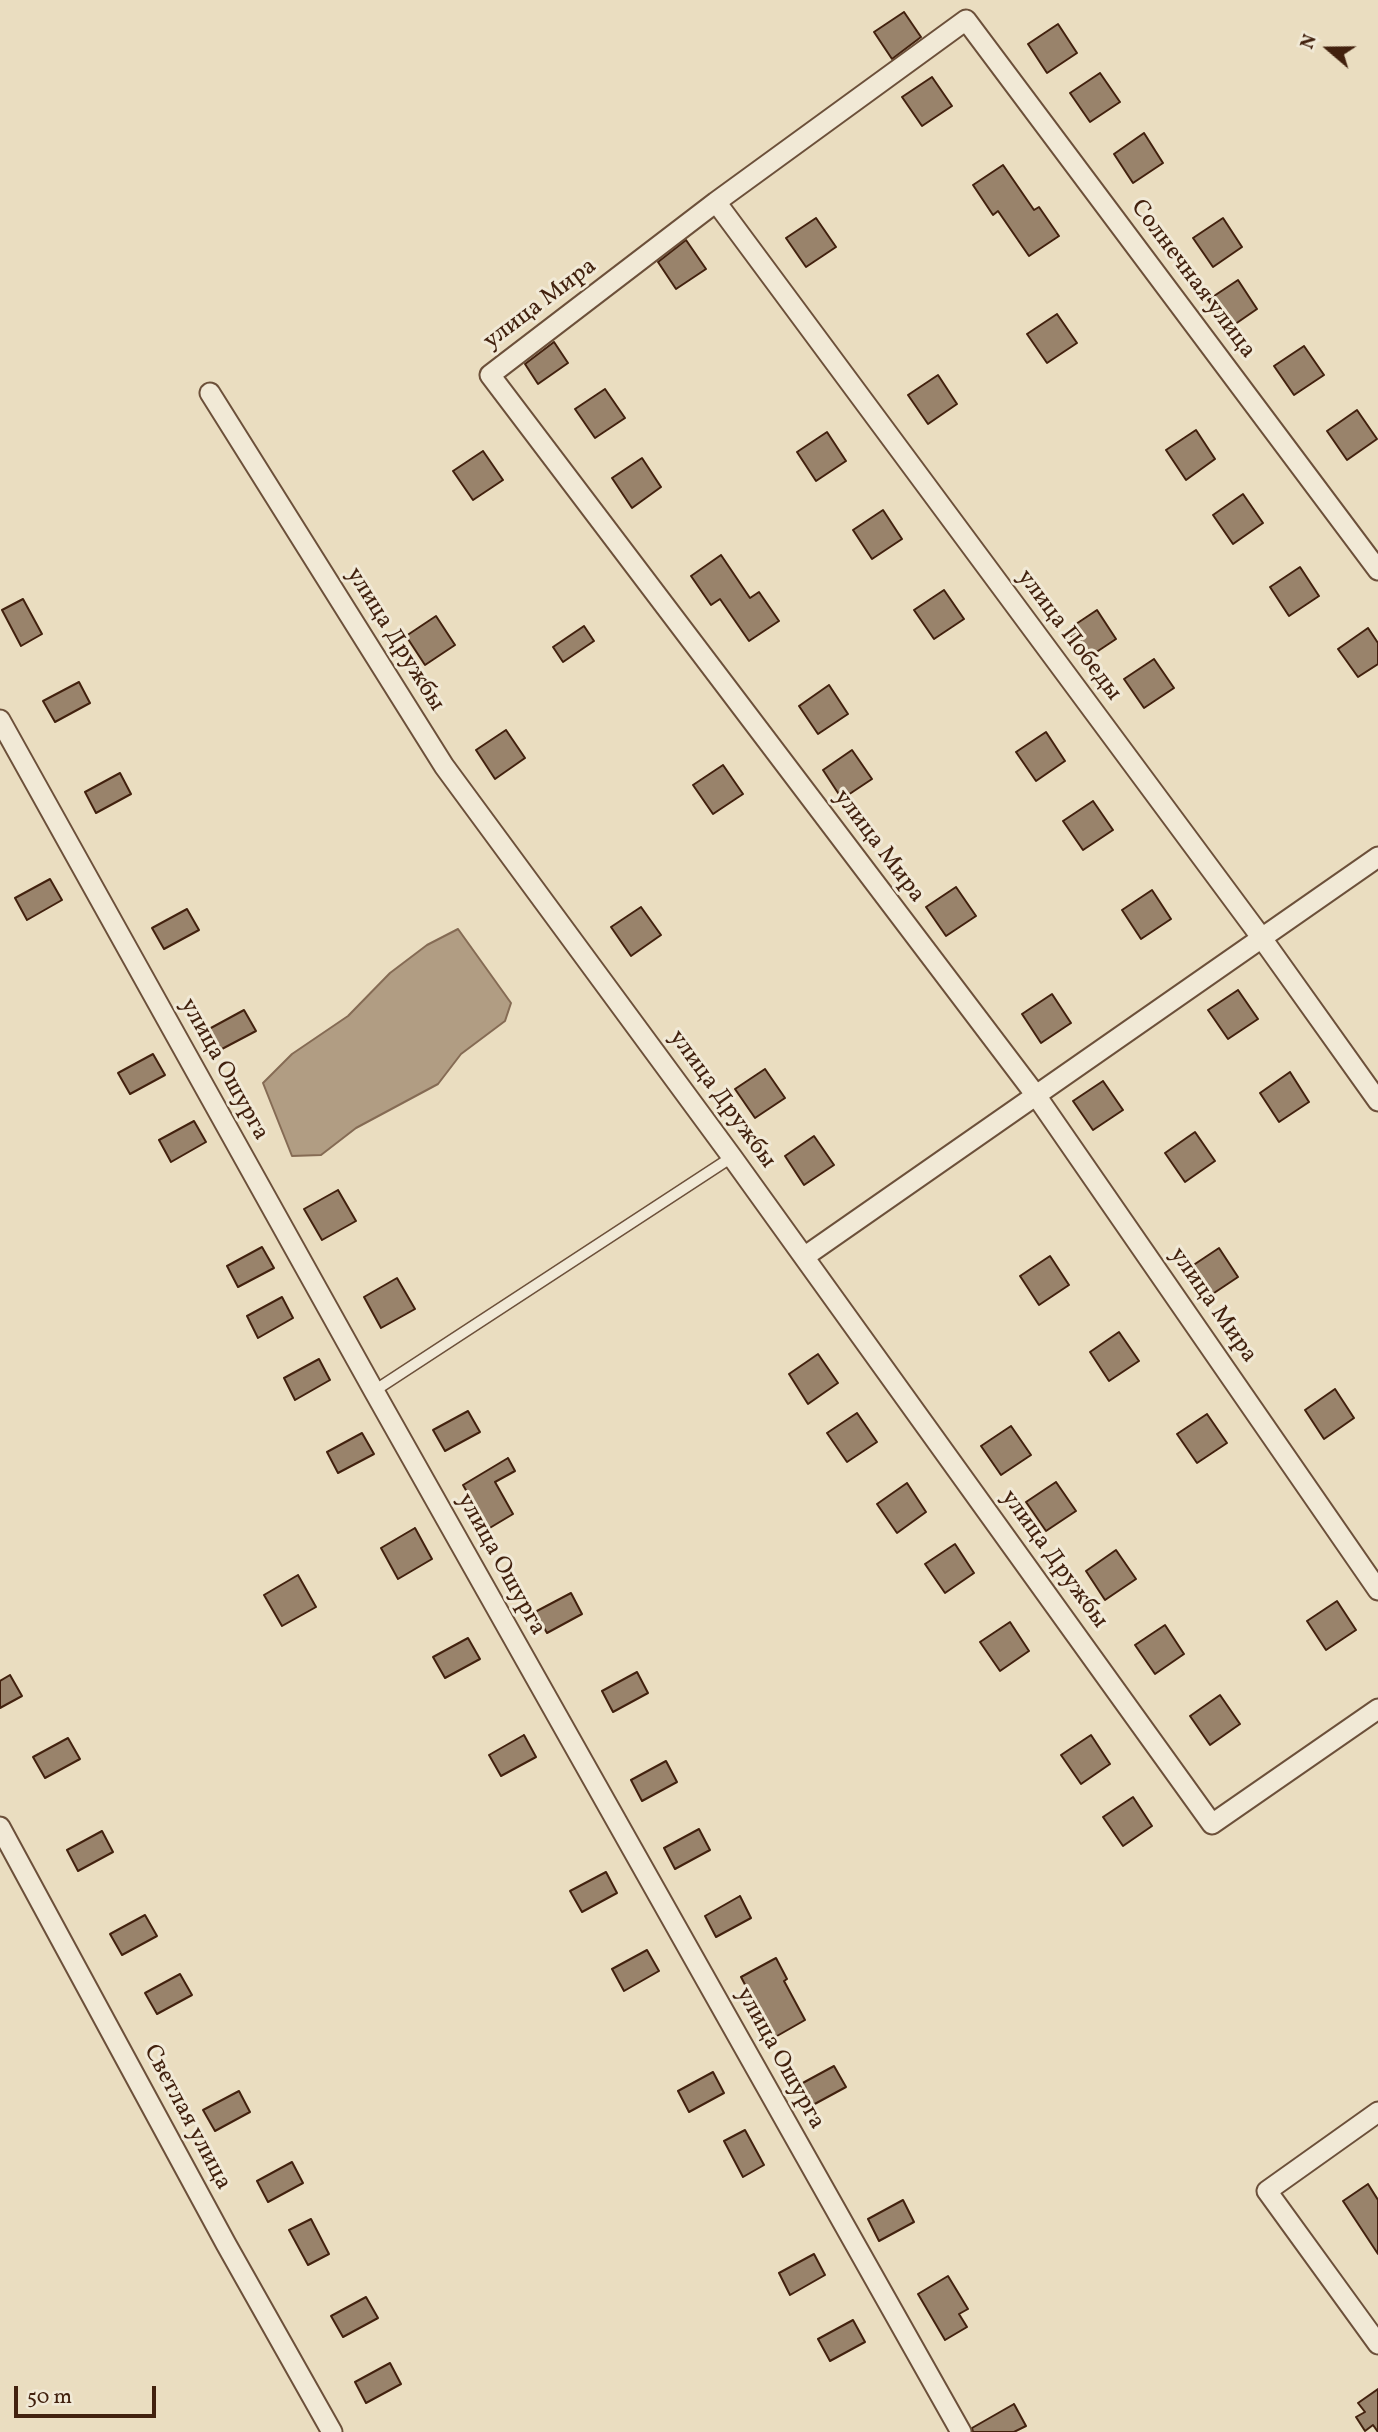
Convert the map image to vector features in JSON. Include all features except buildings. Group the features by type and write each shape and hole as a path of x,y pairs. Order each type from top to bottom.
{"street":[{"name":"Солнечная улица","path":"716,202 966,20 1378,570"},
{"name":"улица Победы","path":"716,202 1261,937 1378,1101"},
{"name":"улица Мира","path":"716,202 490,375 1035,1094 1378,1590"},
{"name":"улица Дружбы","path":"210,393 444,766 733,1157 1212,1824 1378,1709"},
{"name":"улица Ошурга","path":"0,720 374,1391 961,2432"},
{"path":"804,1256 1378,857"},
{"name":"Светлая улица","path":"0,1827 331,2432"},
{"path":"1378,2112 1267,2192 1378,2344"}],"lane":[{"path":"374,1391 733,1157"}],"shaded area":[{"path":"458,929 511,1003 505,1021 461,1054 438,1084 356,1128 321,1155 292,1156 263,1083 292,1054 348,1016 390,973 427,945"}]}
